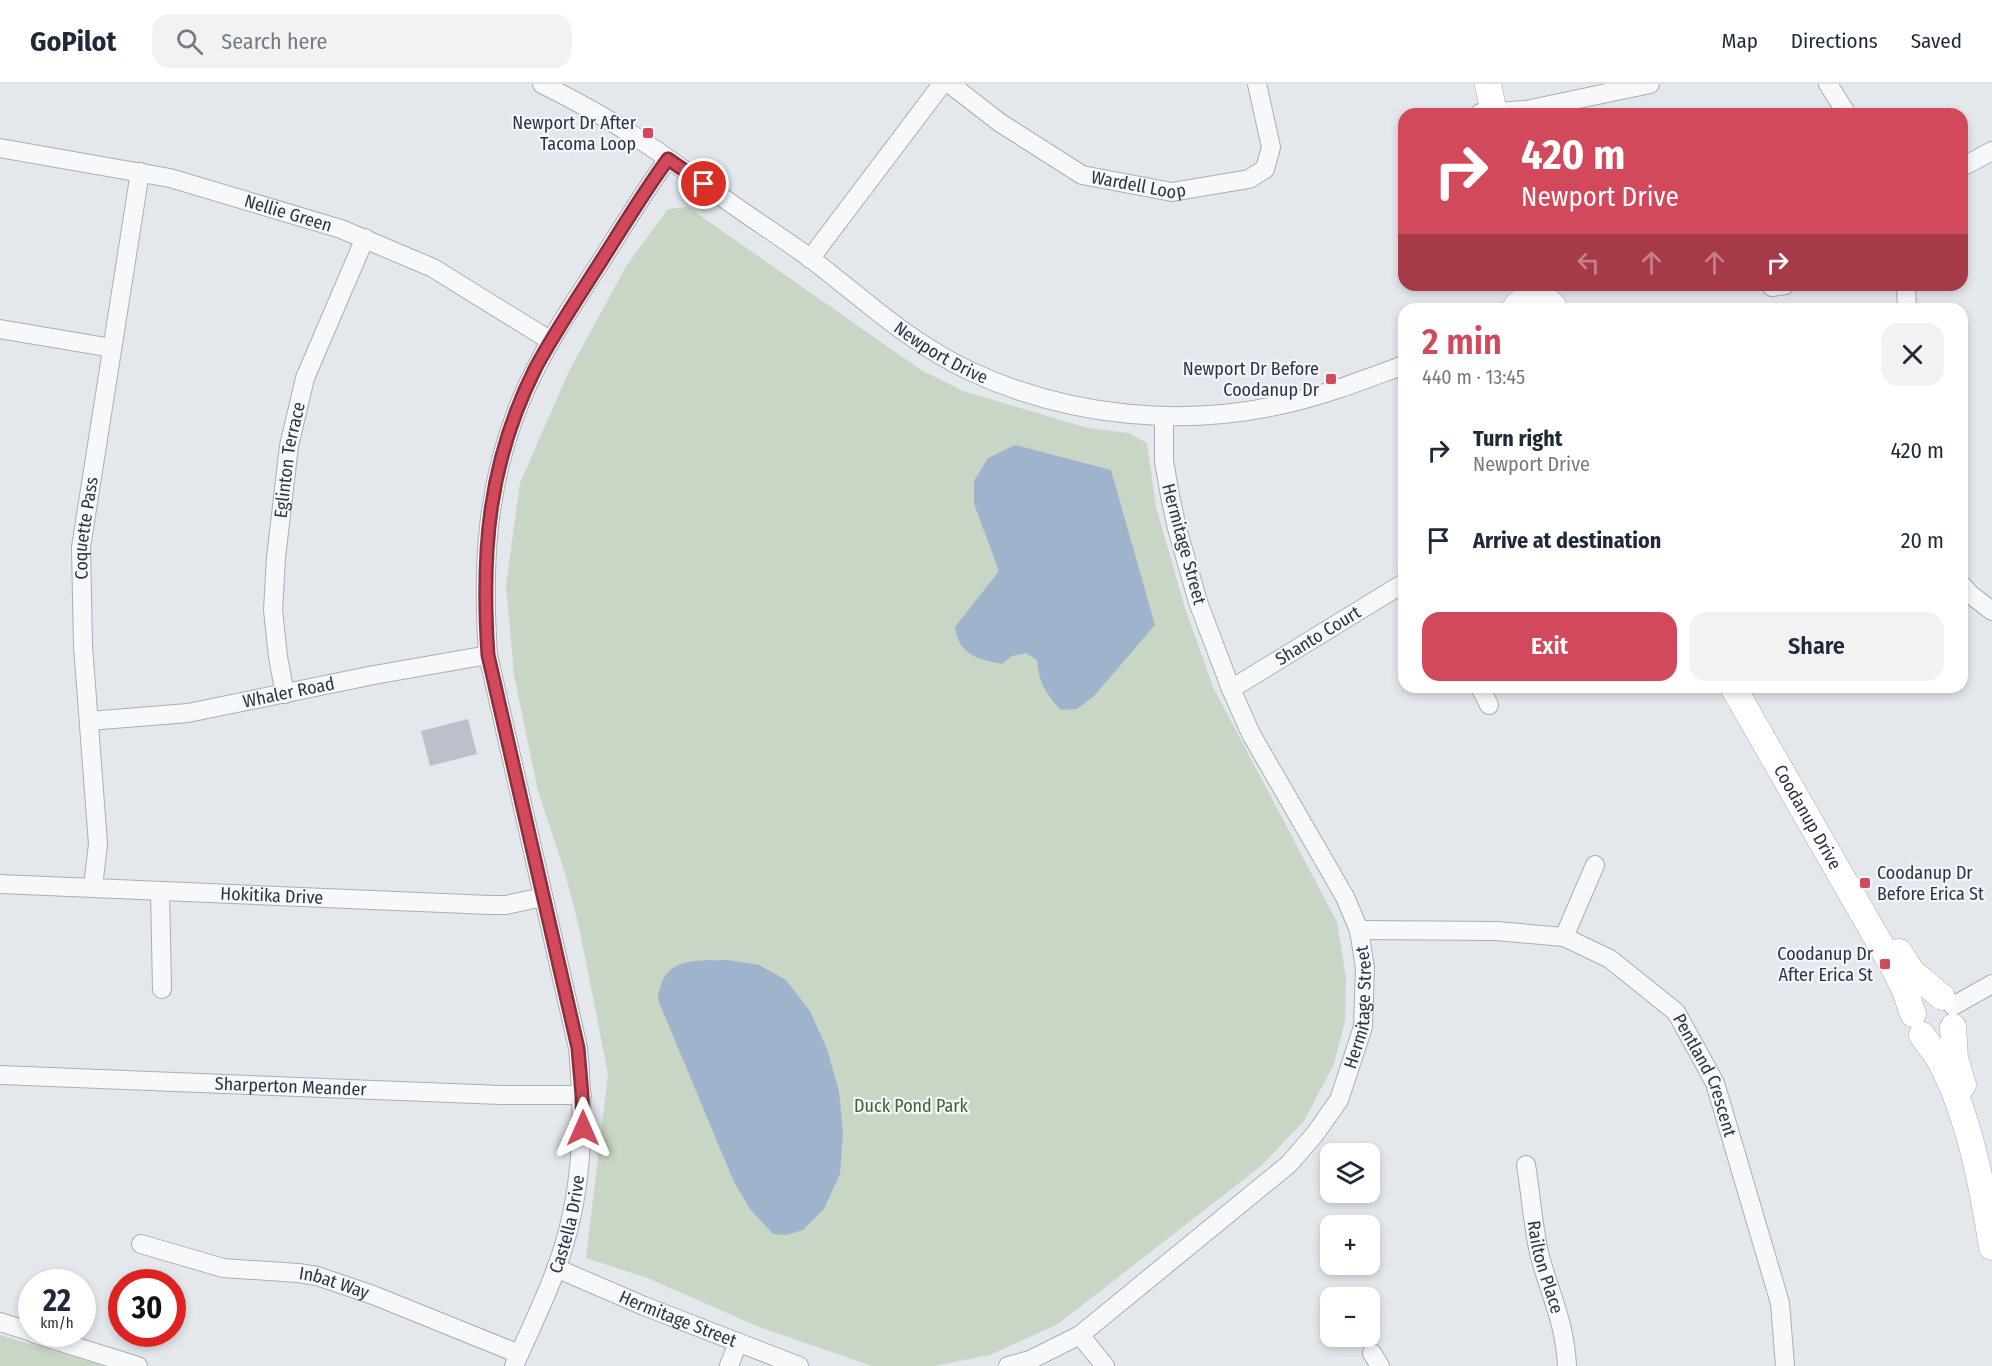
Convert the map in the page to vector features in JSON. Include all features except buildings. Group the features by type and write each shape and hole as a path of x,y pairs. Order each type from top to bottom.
{"main road":[{"path":"1475,84 1485,108"},
{"path":"1487,108 1488,84"},
{"name":"Coodanup Drive","path":"1735,693 1894,968 1918,1024 1940,1060 1957,1102 1989,1210 1992,1247"},
{"name":"Coodanup Drive","path":"1749,693 1902,958 1912,972 1949,1010"},
{"path":"1949,1010 1949,1032 1936,1038 1918,1024 1917,1004 1922,999 1929,996 1949,1010 1955,1058 1984,1148 1992,1185"}],"street":[{"name":"Newport Drive","path":"542,84 623,129 668,159 810,259 886,320 927,348 971,372 1027,393 1095,410 1164,416 1217,415 1290,403 1398,367"},
{"path":"810,259 942,84"},
{"name":"Wardell Loop","path":"950,84 999,122 1082,175 1172,192 1250,179 1265,169 1271,147 1257,84"},
{"path":"1536,108 1650,84"},
{"path":"1828,84 1843,108"},
{"name":"Nellie Green","path":"0,148 140,172 194,184 341,229 433,268 551,341"},
{"path":"1968,164 1992,151"},
{"name":"Castella Drive","path":"517,1360 556,1269 573,1209 581,1159 582,1095 578,1048 488,655 485,606 487,529 496,481 509,432 521,400 551,341 668,159"},
{"name":"Coquette Pass","path":"93,887 98,844 82,626 81,547 140,172"},
{"name":"Eglinton Terrace","path":"285,694 273,610 276,558 289,446 305,378 365,238"},
{"path":"0,329 112,348"},
{"name":"Hermitage Street","path":"1008,1366 1030,1360 1080,1335 1289,1164 1315,1134 1339,1100 1363,1027 1365,968 1359,930 1345,897 1251,734 1231,689 1198,602 1177,528 1164,461 1164,416"},
{"name":"Shanto Court","path":"1231,689 1398,587"},
{"path":"1968,592 1992,610"},
{"name":"Whaler Road","path":"88,721 188,713 374,675 488,655"},
{"path":"1483,693 1489,705"},
{"path":"1564,937 1595,865"},
{"name":"Hokitika Drive","path":"0,884 490,906 543,897"},
{"path":"160,892 162,990"},
{"name":"Pentland Crescent","path":"1359,930 1496,931 1564,937 1610,959 1676,1012 1715,1083 1780,1303 1785,1366"},
{"path":"1949,1010 1992,984"},
{"name":"Sharperton Meander","path":"0,1075 501,1095 582,1095"},
{"name":"Railton Place","path":"1526,1165 1540,1256 1558,1310 1567,1366"},
{"name":"Inbat Way","path":"141,1244 223,1268 317,1276 373,1294 517,1360"},
{"name":"Hermitage Street","path":"556,1269 799,1366"},
{"path":"0,1322 18,1328"},
{"path":"1080,1335 1105,1366"},
{"path":"729,1366 738,1342"},
{"path":"78,1347 138,1366"}],"green space":[{"name":"Duck Pond Park","path":"688,207 921,370 963,391 1088,428 1129,433 1147,443 1156,507 1185,608 1213,687 1337,922 1346,978 1345,1021 1334,1064 1304,1121 1261,1166 1058,1324 990,1355 933,1366 872,1366 759,1327 650,1279 586,1258 608,1074 579,927 565,873 538,791 514,675 506,585 520,483 569,371 627,265 668,209"},
{"path":"0,1335 18,1340 18,1347 41,1347 105,1366 0,1366"}],"water":[{"path":"1015,445 1111,470 1155,625 1094,696 1077,709 1061,710 1044,688 1039,676 1037,660 1026,653 1012,656 1002,664 993,662 965,650 957,636 955,627 999,571 974,504 974,481 988,458"},
{"path":"728,960 759,965 786,980 810,1011 827,1049 839,1091 843,1133 840,1174 824,1209 803,1230 786,1235 773,1234 750,1209 734,1182 658,1000 666,975 673,968 692,961"}],"place":[{"name":"Newport Dr After Tacoma Loop","path":"648,133"},
{"name":"Newport Dr Before Coodanup Dr","path":"1331,379"},
{"name":"Coodanup Dr Before Erica St","path":"1865,883"},
{"name":"Coodanup Dr After Erica St","path":"1885,964"}],"route":[{"path":"583,1128 578,1048 488,655 485,606 487,529 496,481 509,432 536,367 562,322 668,159 704,184"}]}
